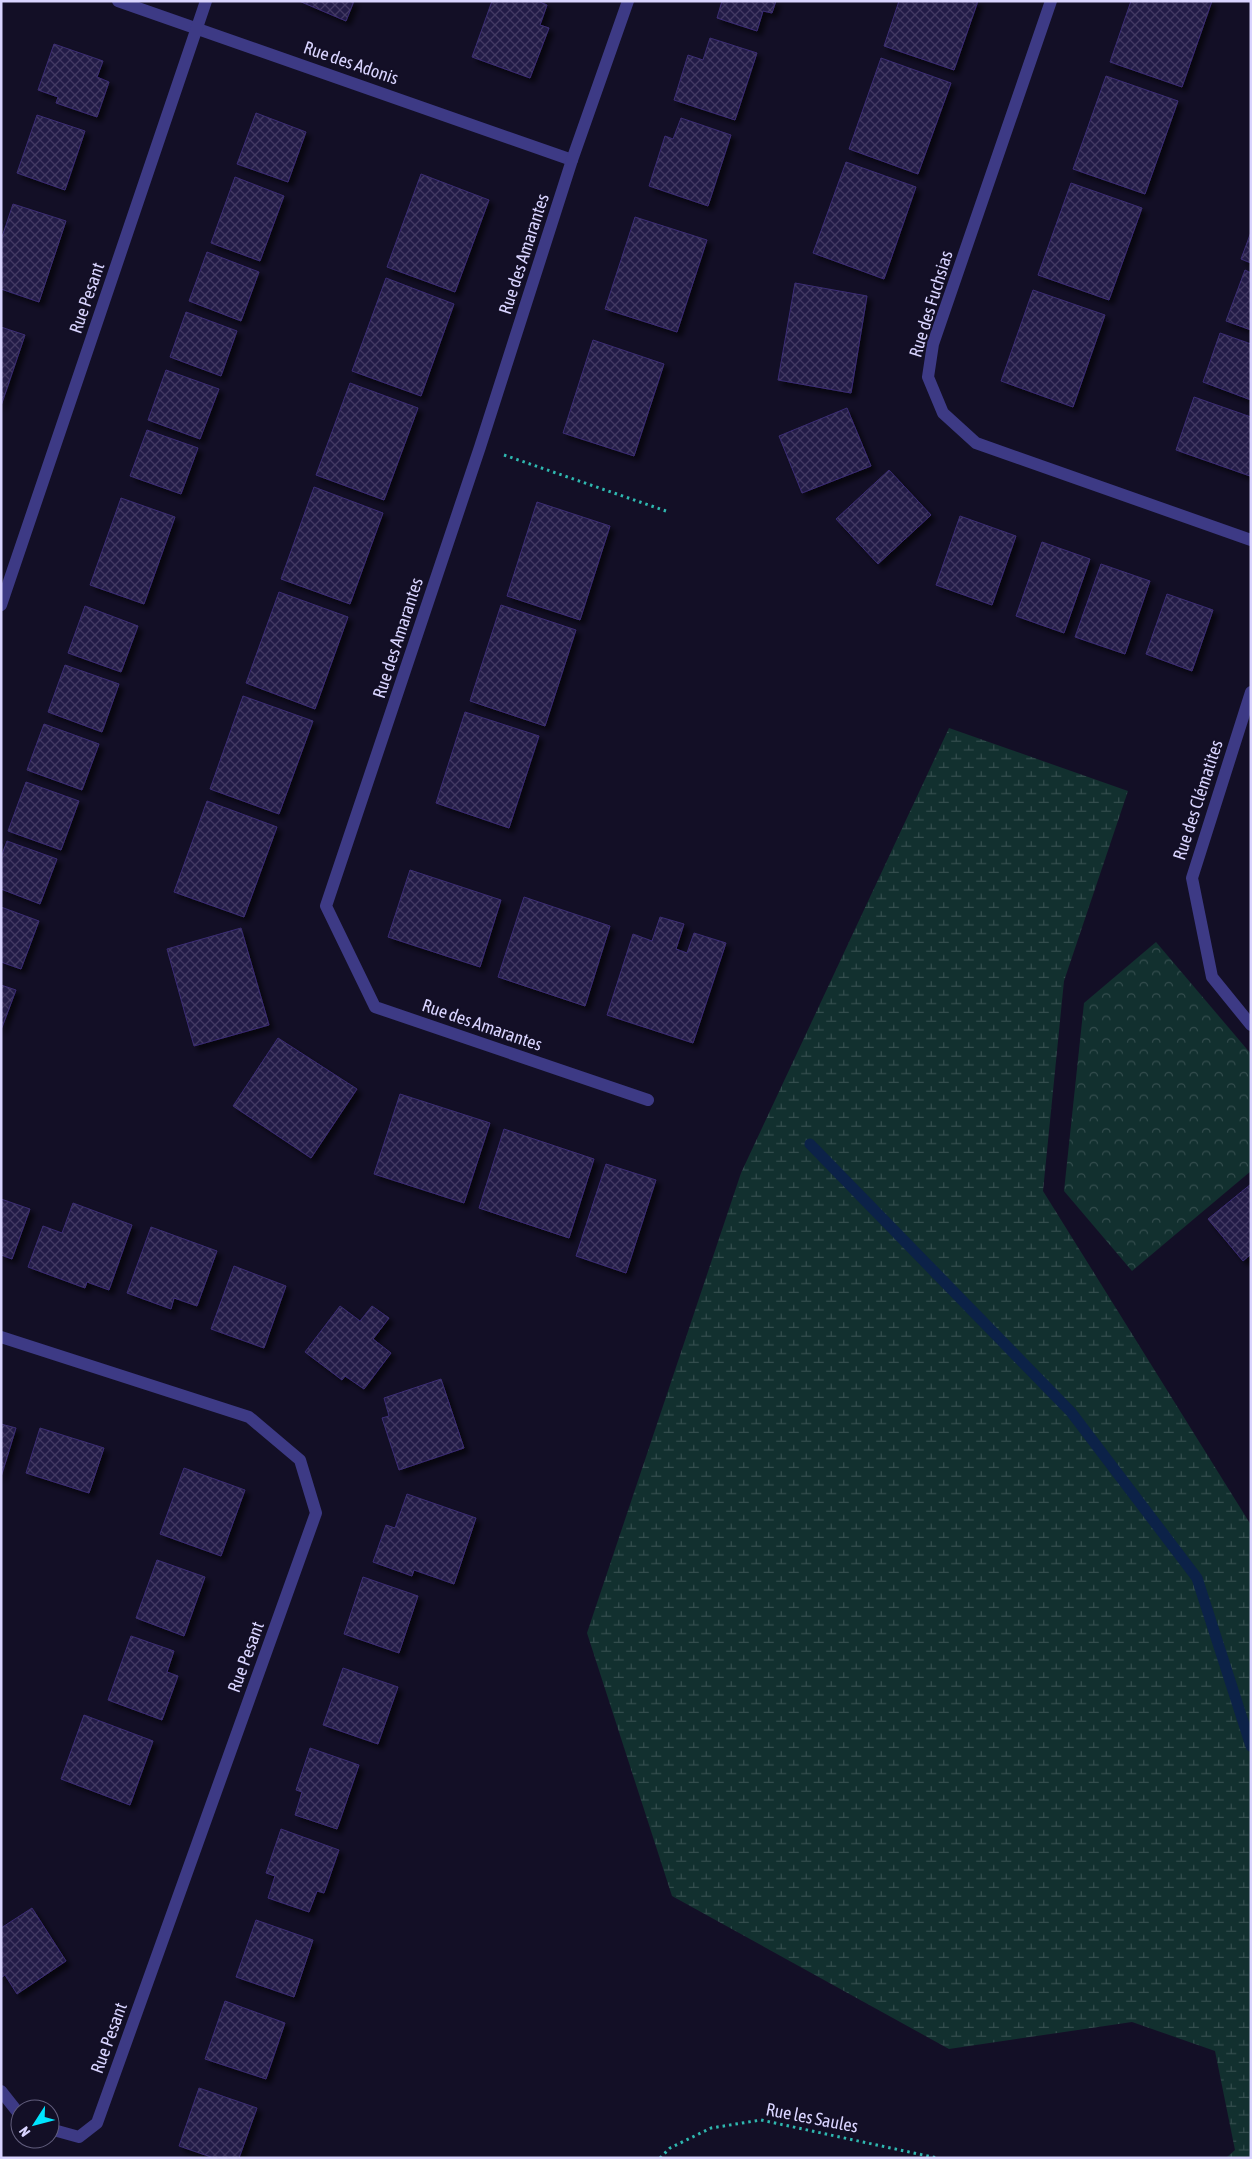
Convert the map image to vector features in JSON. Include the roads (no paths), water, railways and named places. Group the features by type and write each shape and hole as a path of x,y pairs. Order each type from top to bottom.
{"street":[{"name":"Rue des Adonis","path":"118,1 197,27 572,160"},
{"name":"Rue Pesant","path":"1,605 206,1"},
{"name":"Rue des Amarantes","path":"628,1 572,160 480,447 326,906 375,1007 648,1100"},
{"name":"Rue des Fuchsias","path":"1051,1 933,344 928,377 943,413 976,443 1251,540"},
{"name":"Rue des Clématites","path":"1251,692 1192,878 1212,977 1251,1025"},
{"name":"Rue Pesant","path":"1,1337 249,1417 300,1460 316,1513 97,2123 78,2137 60,2132"},
{"path":"1,2091 10,2102"}],"waterway":[{"path":"810,1144 1071,1412 1197,1578 1251,1746"}]}
